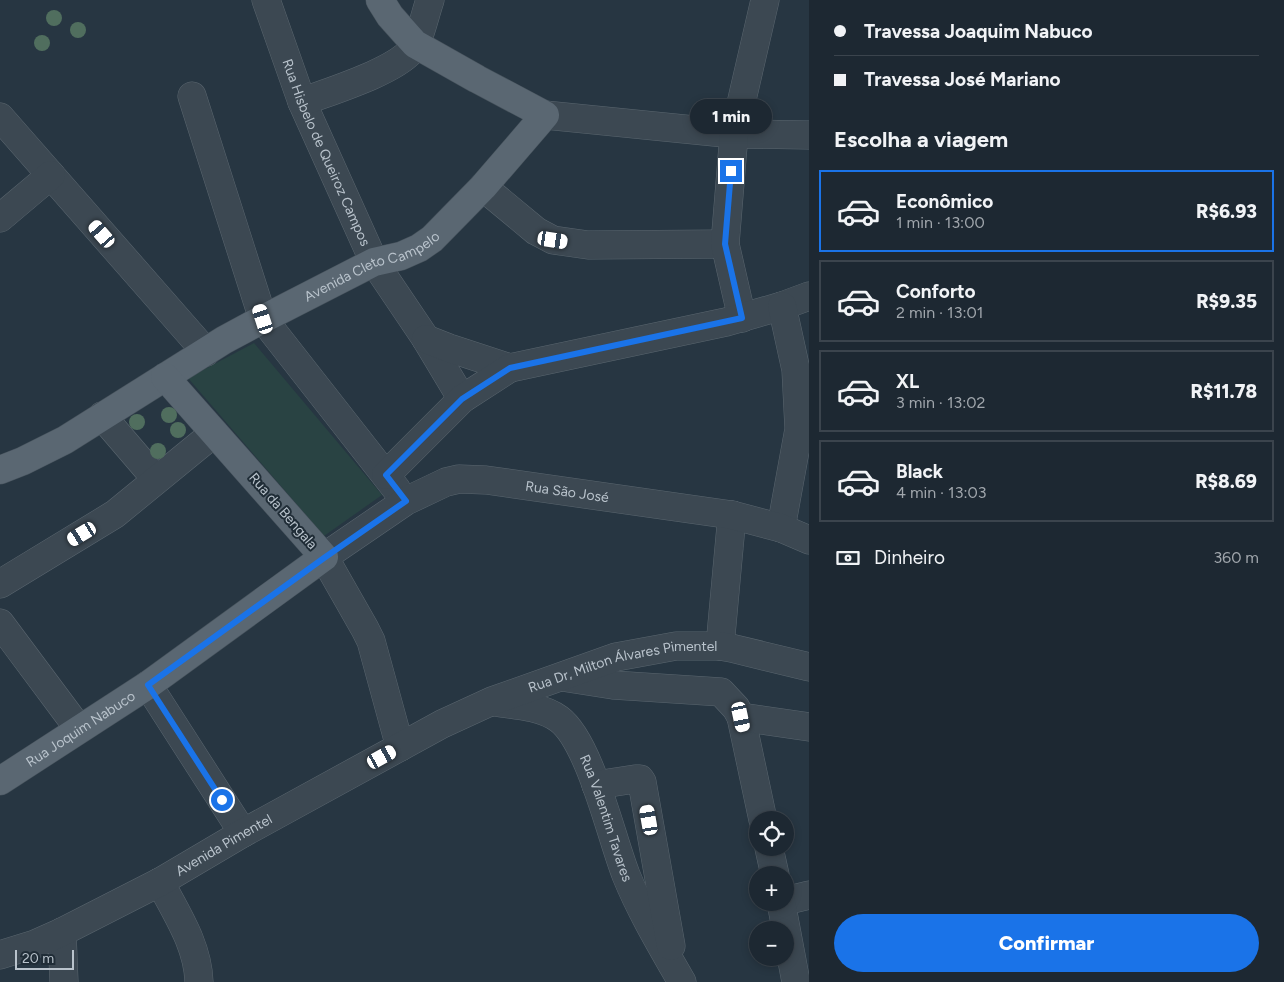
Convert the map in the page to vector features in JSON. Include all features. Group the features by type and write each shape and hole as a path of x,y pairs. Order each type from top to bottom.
{"main road":[{"path":"380,0 390,16 415,44 545,115"},
{"name":"Avenida Cleto Campelo","path":"0,470 65,440 165,377 263,319 374,262 401,256 419,248 432,239 484,186 545,115"},
{"name":"Rua da Bengala","path":"165,377 324,558"},
{"name":"Rua Joquim Nabuco","path":"0,781 148,685 324,558"}],"street":[{"name":"Rua Hisbelo de Queiroz Campos","path":"266,0 302,102 374,262 426,339 455,406"},
{"path":"302,102 364,78 396,62 411,50 415,44 430,0"},
{"path":"742,318 725,244 734,134 761,1"},
{"path":"192,96 263,319 406,501"},
{"path":"545,115 734,134 809,135"},
{"path":"0,117 206,352"},
{"path":"0,218 51,175"},
{"path":"484,186 536,231 553,240 588,245 725,244"},
{"path":"386,475 455,406 510,368 742,318 809,296"},
{"path":"720,646 773,515 804,428 796,370 782,306"},
{"path":"426,339 510,368"},
{"path":"102,416 156,479"},
{"path":"0,584 115,514 214,433"},
{"name":"Rua São José","path":"406,501 446,482 459,479 486,480 773,515 809,540"},
{"name":"Rua Joquim Nabuco","path":"324,558 406,501"},
{"name":"Rua da Bengala","path":"324,558 370,641 400,747"},
{"path":"0,623 80,729"},
{"name":"Rua Dr, Milton Álvares Pimentel","path":"442,724 492,701 616,657 676,646 720,646 809,667"},
{"path":"558,677 613,685 718,691 725,695 741,717 761,811"},
{"path":"148,685 243,833"},
{"name":"Rua Valentim Tavares","path":"492,701 541,710 559,719 574,736 596,786 619,856 634,894 679,976"},
{"path":"741,717 809,727"},
{"name":"Avenida Pimentel","path":"0,955 27,947 62,932 160,882 243,833 442,724"},
{"path":"596,786 635,779 642,782 679,976"},
{"path":"160,882 191,943 199,982"},
{"path":"794,899 809,896"},
{"path":"783,911 796,982"},
{"path":"62,932 64,982"}],"green space":[{"path":"254,343 382,495 324,536 188,378"}],"route":[{"path":"222,800 148,685 406,501 386,475 462,399 510,368 742,318 725,244 731,171"}]}
